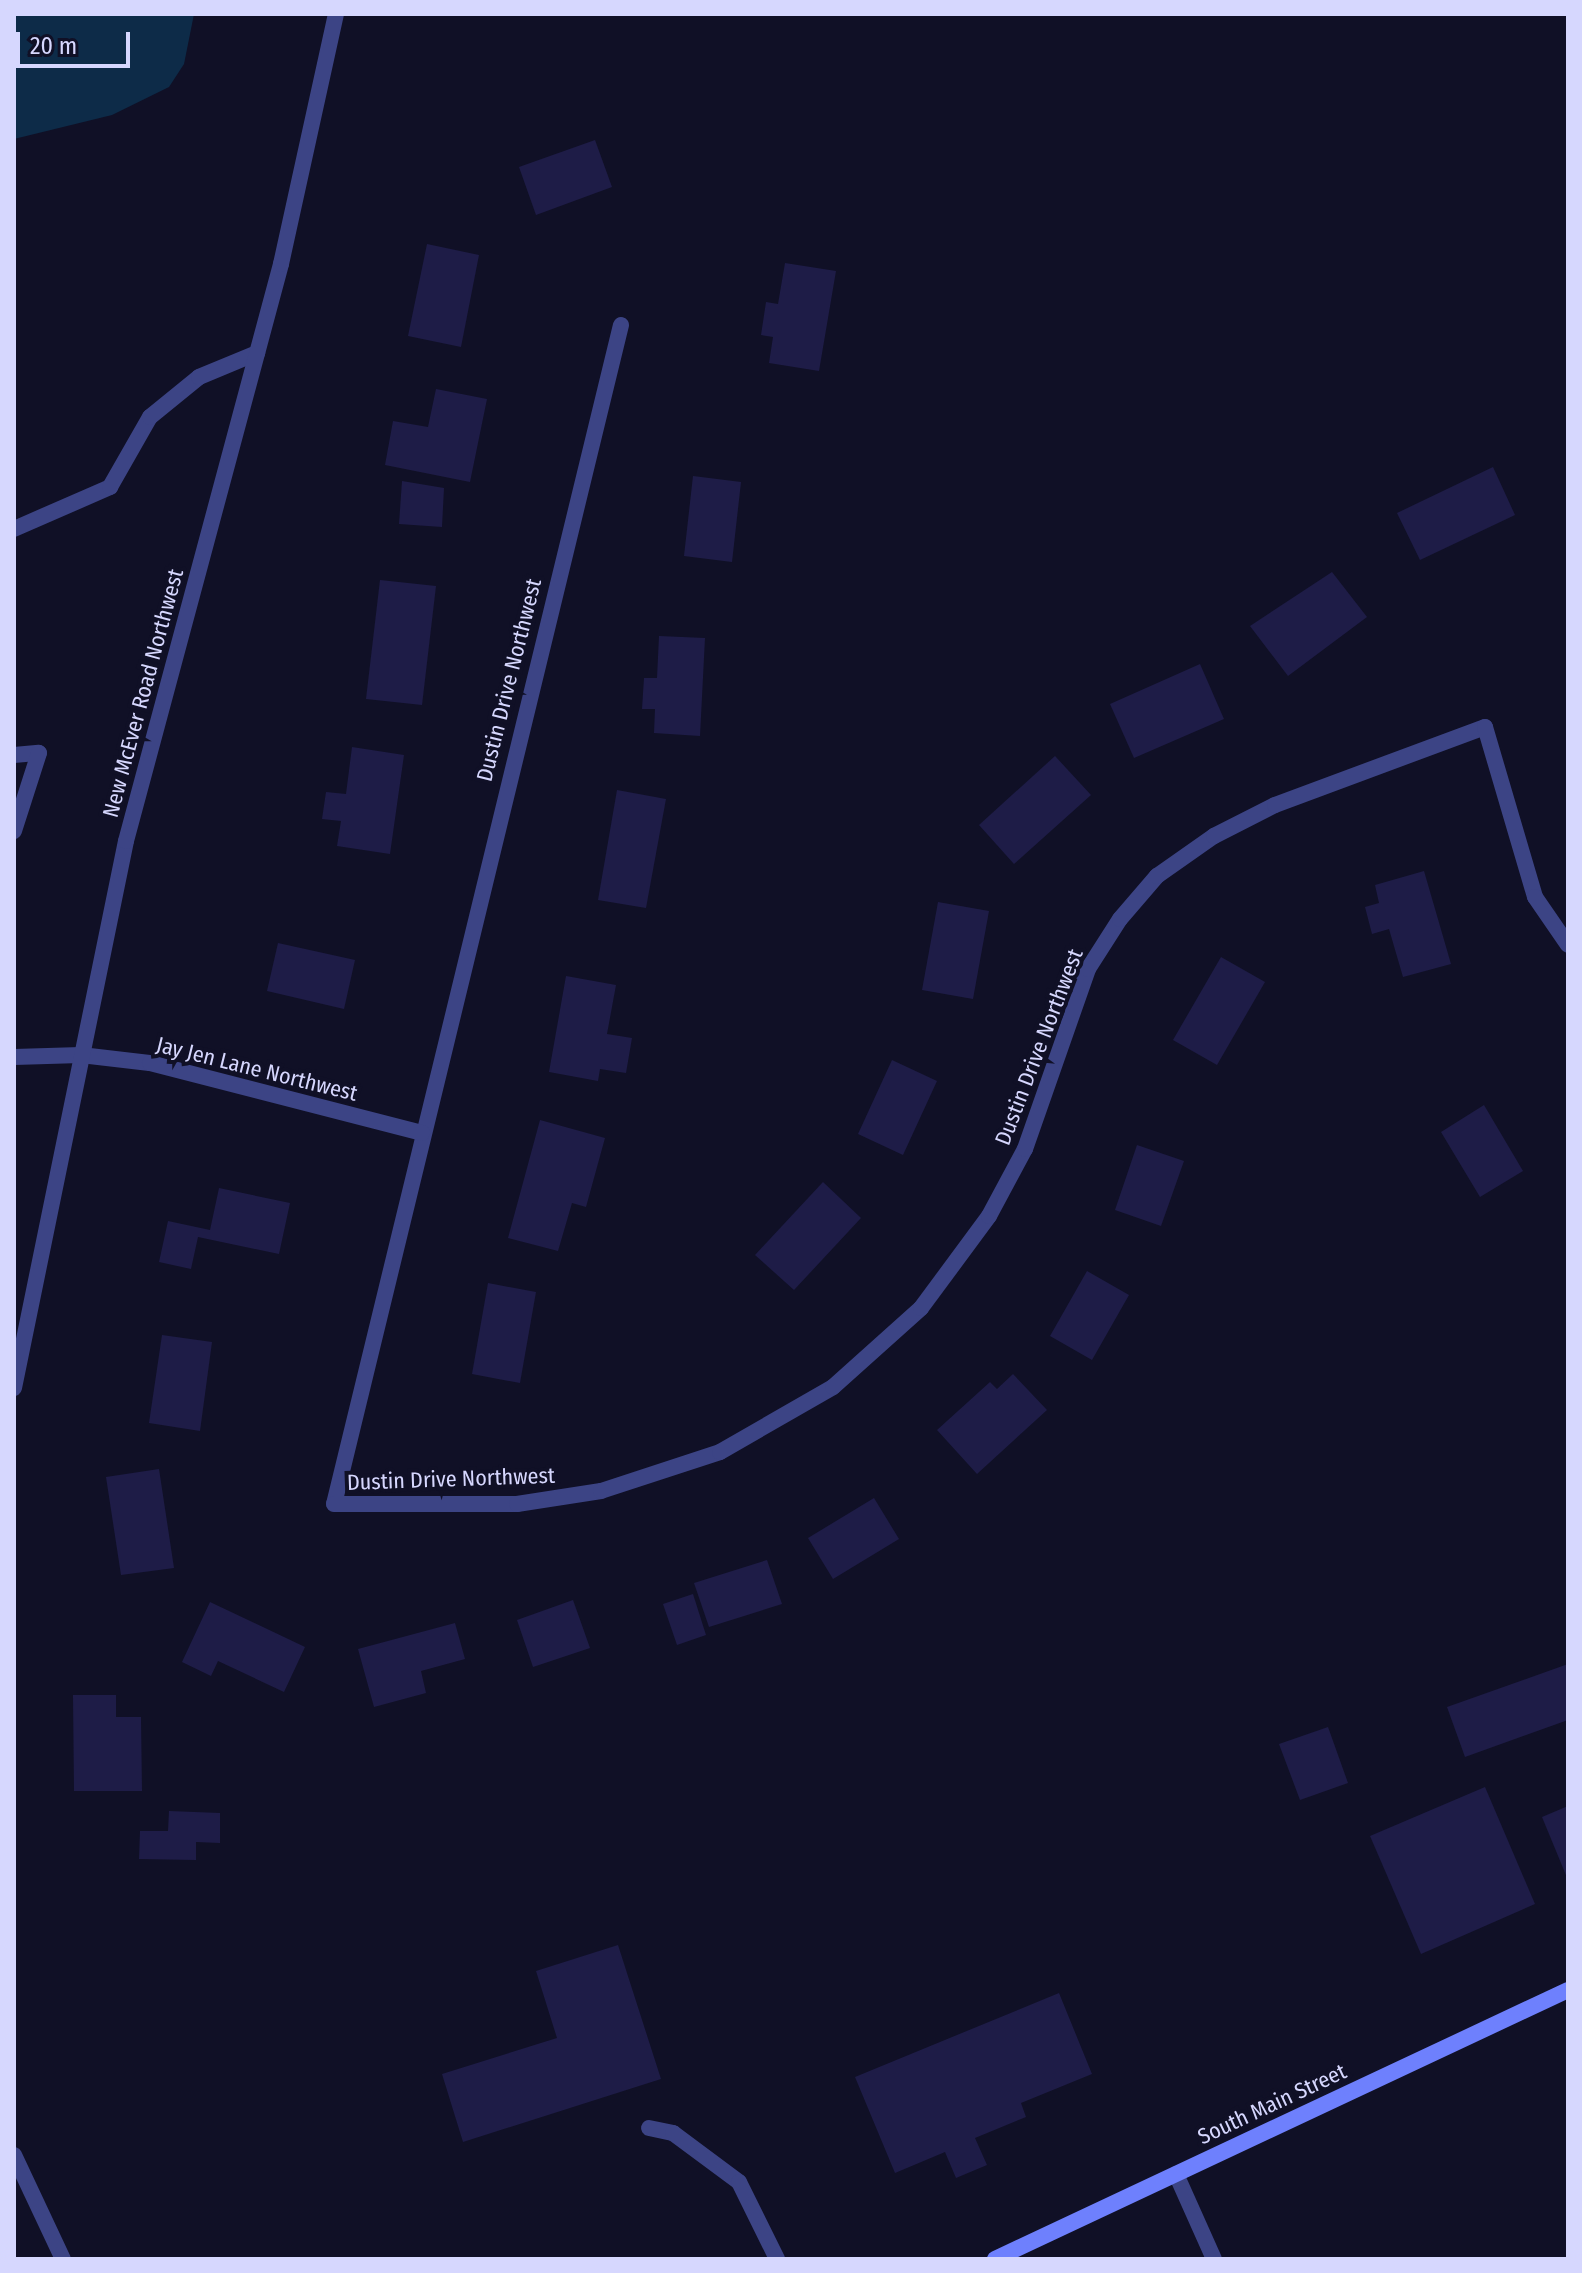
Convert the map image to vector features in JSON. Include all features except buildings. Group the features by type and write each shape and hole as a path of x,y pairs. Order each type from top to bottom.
{"main road":[{"name":"South Main Street","path":"995,2259 1568,1990"}],"street":[{"name":"New McEver Road Northwest","path":"14,1388 126,841 257,353 336,14"},
{"name":"Dustin Drive Northwest","path":"621,325 334,1504 561,1499 642,1480 759,1433 833,1387 892,1337 949,1274 1007,1184 1042,1107 1088,969 1120,919 1157,876 1214,836 1275,805 1485,727 1535,897 1568,945"},
{"path":"14,529 110,487 150,417 199,377 257,353"},
{"path":"14,755 39,753 14,831"},
{"name":"Jay Jen Lane Northwest","path":"14,1057 81,1055 150,1063 422,1133"},
{"path":"649,2128 673,2133 739,2182 777,2259"},
{"path":"14,2155 63,2259"},
{"path":"1176,2174 1214,2259"}],"water":[{"path":"14,14 194,14 184,64 169,87 112,115 14,139"}]}
